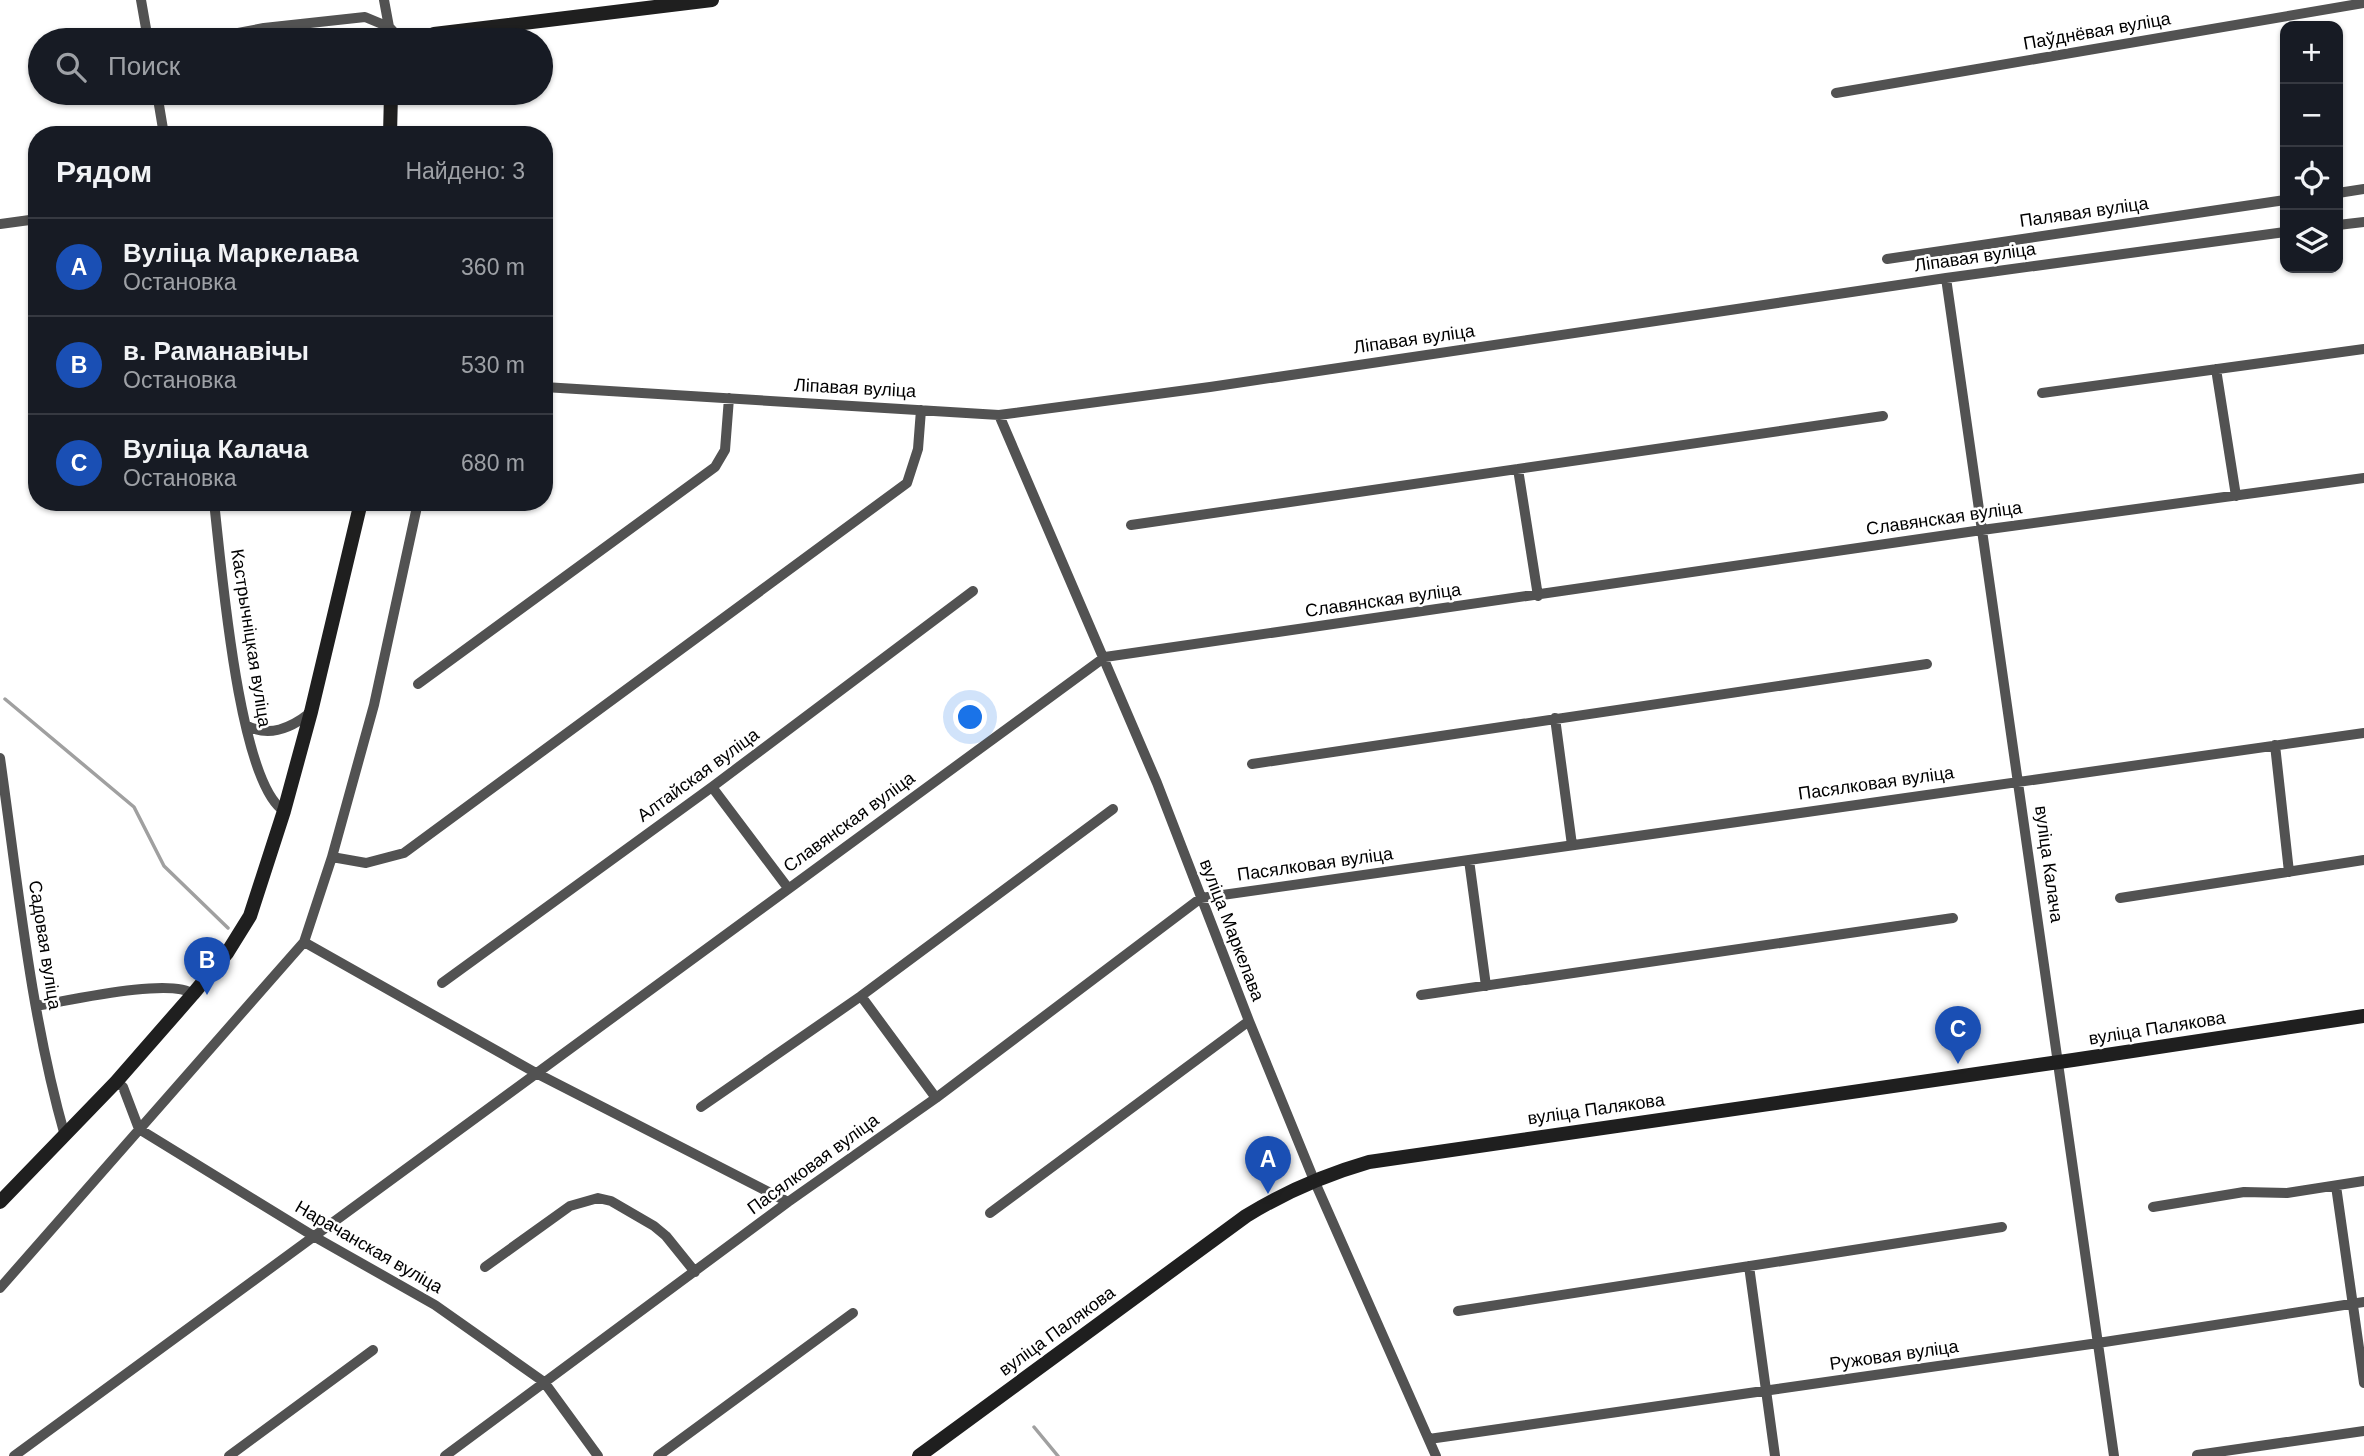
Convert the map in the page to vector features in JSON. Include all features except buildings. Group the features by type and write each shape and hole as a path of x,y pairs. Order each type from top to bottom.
{"street":[{"path":"141,0 146,28"},
{"path":"384,0 389,27"},
{"path":"483,28 712,0"},
{"name":"Паўднёвая вуліца","path":"1836,93 2364,3"},
{"path":"264,28 365,17 389,27"},
{"path":"159,105 162,126"},
{"path":"390,126 391,105"},
{"path":"2343,191 2364,189"},
{"name":"Палявая вуліца","path":"1887,259 2280,201"},
{"path":"0,224 28,220"},
{"path":"2343,224 2364,222"},
{"name":"Ліпавая вуліца","path":"553,388 999,415 2280,233"},
{"name":"вуліца Калача","path":"1947,278 2114,1456"},
{"path":"2042,393 2364,349"},
{"path":"2216,369 2236,496"},
{"path":"418,684 715,467 725,450 729,398"},
{"path":"332,857 366,863 404,853 907,483 918,449 921,410"},
{"name":"вуліца Маркелава","path":"999,415 1157,783 1314,1180 1436,1456"},
{"path":"1132,525 1883,416"},
{"path":"1518,469 1538,596"},
{"name":"Славянская вуліца","path":"14,1456 1105,657 1982,530 2364,478"},
{"name":"Кастрычніцкая вуліца","path":"215,511 239,697 257,770 275,806 284,811"},
{"path":"0,1202 116,1082 193,994 227,953 250,916 312,712 359,511"},
{"path":"0,1288 304,942 332,857 374,705 416,511"},
{"name":"Алтайская вуліца","path":"442,983 712,787 973,591"},
{"path":"1252,764 1927,664"},
{"path":"246,725 267,732 284,729 297,724 312,712"},
{"path":"1555,718 1572,845"},
{"name":"Пасялковая вуліца","path":"445,1456 788,1202 936,1098 1201,898 2364,733"},
{"path":"2275,745 2289,872"},
{"name":"Садовая вуліца","path":"0,758 36,1006 65,1136"},
{"path":"712,787 788,888"},
{"path":"701,1107 861,996 1113,810"},
{"path":"1469,860 1486,986"},
{"path":"2120,898 2364,860"},
{"path":"1421,995 1953,918"},
{"path":"304,942 536,1073 788,1202"},
{"path":"36,1006 155,987 188,990 193,994"},
{"path":"861,996 936,1098"},
{"name":"вуліца Палякова","path":"919,1456 1245,1216 1290,1190 1369,1162 2364,1016"},
{"path":"990,1213 1249,1021"},
{"path":"116,1082 123,1087 139,1129"},
{"name":"Нарачанская вуліца","path":"139,1129 315,1237 435,1305 544,1382 598,1456"},
{"path":"2153,1207 2244,1192 2287,1193 2364,1181"},
{"path":"2336,1186 2359,1303 2364,1383"},
{"path":"485,1267 570,1206 598,1198 611,1201 654,1226 666,1236 695,1272"},
{"path":"1458,1311 2003,1227"},
{"path":"1749,1266 1775,1456"},
{"name":"Ружовая вуліца","path":"1429,1439 2359,1303"},
{"path":"658,1456 853,1312"},
{"path":"229,1456 373,1350"},
{"path":"2197,1455 2364,1431"}],"waterway":[{"path":"5,699 134,807 164,866 228,928"},
{"path":"1034,1427 1058,1456"}],"place":[{"name":"в. Раманавічы","path":"207,995"},
{"name":"Вуліца Калача","path":"1958,1064"},
{"name":"Вуліца Маркелава","path":"1268,1194"}]}
